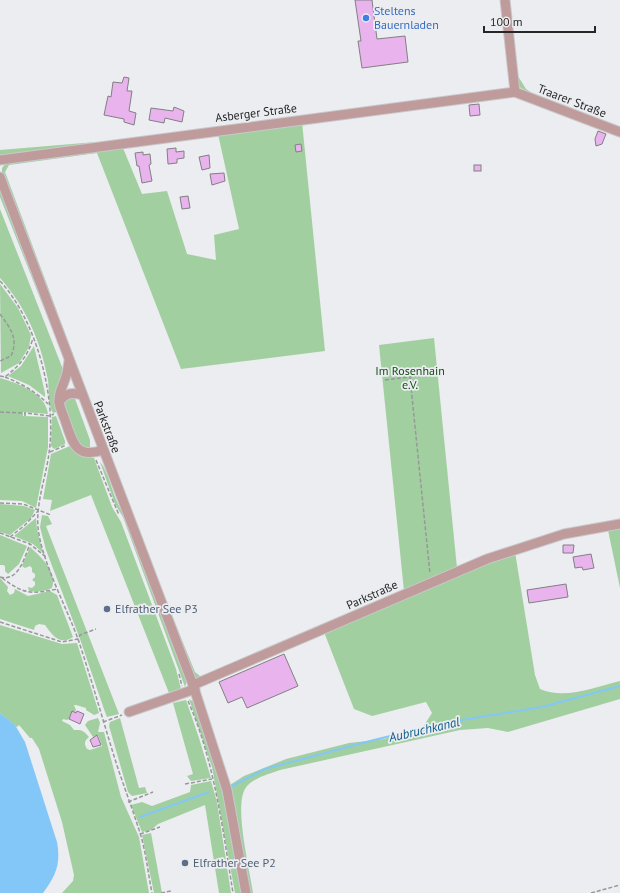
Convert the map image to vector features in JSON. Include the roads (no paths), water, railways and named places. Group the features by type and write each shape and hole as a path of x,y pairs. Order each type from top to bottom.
{"street":[{"path":"505,0 515,92"},
{"name":"Traarer Straße","path":"515,92 620,132"},
{"name":"Asberger Straße","path":"0,160 515,92"},
{"name":"Parkstraße","path":"0,177 69,359 99,451 194,687 227,790 246,893"},
{"path":"69,359 67,374 60,394 59,402 73,443 77,449 85,452 99,451"},
{"path":"59,402 63,396 69,393 82,395"},
{"name":"Parkstraße","path":"194,687 487,559 564,534 620,524"},
{"path":"129,712 184,693 194,687"}],"water":[{"path":"0,713 15,725 25,742 57,842 58,863 51,881 43,893 0,893"}],"waterway":[{"name":"Aubruchkanal","path":"232,786 265,769 374,740 443,723 542,707 620,686"},
{"name":"Aubruchkanal","path":"140,817 209,792"}],"place":[{"name":"Steltens Bauernladen","path":"366,18"},
{"name":"Elfrather See P3","path":"107,609"},
{"name":"Elfrather See P2","path":"185,863"}],"park label":[{"name":"Im Rosenhain e.V.","path":"410,378"}]}
